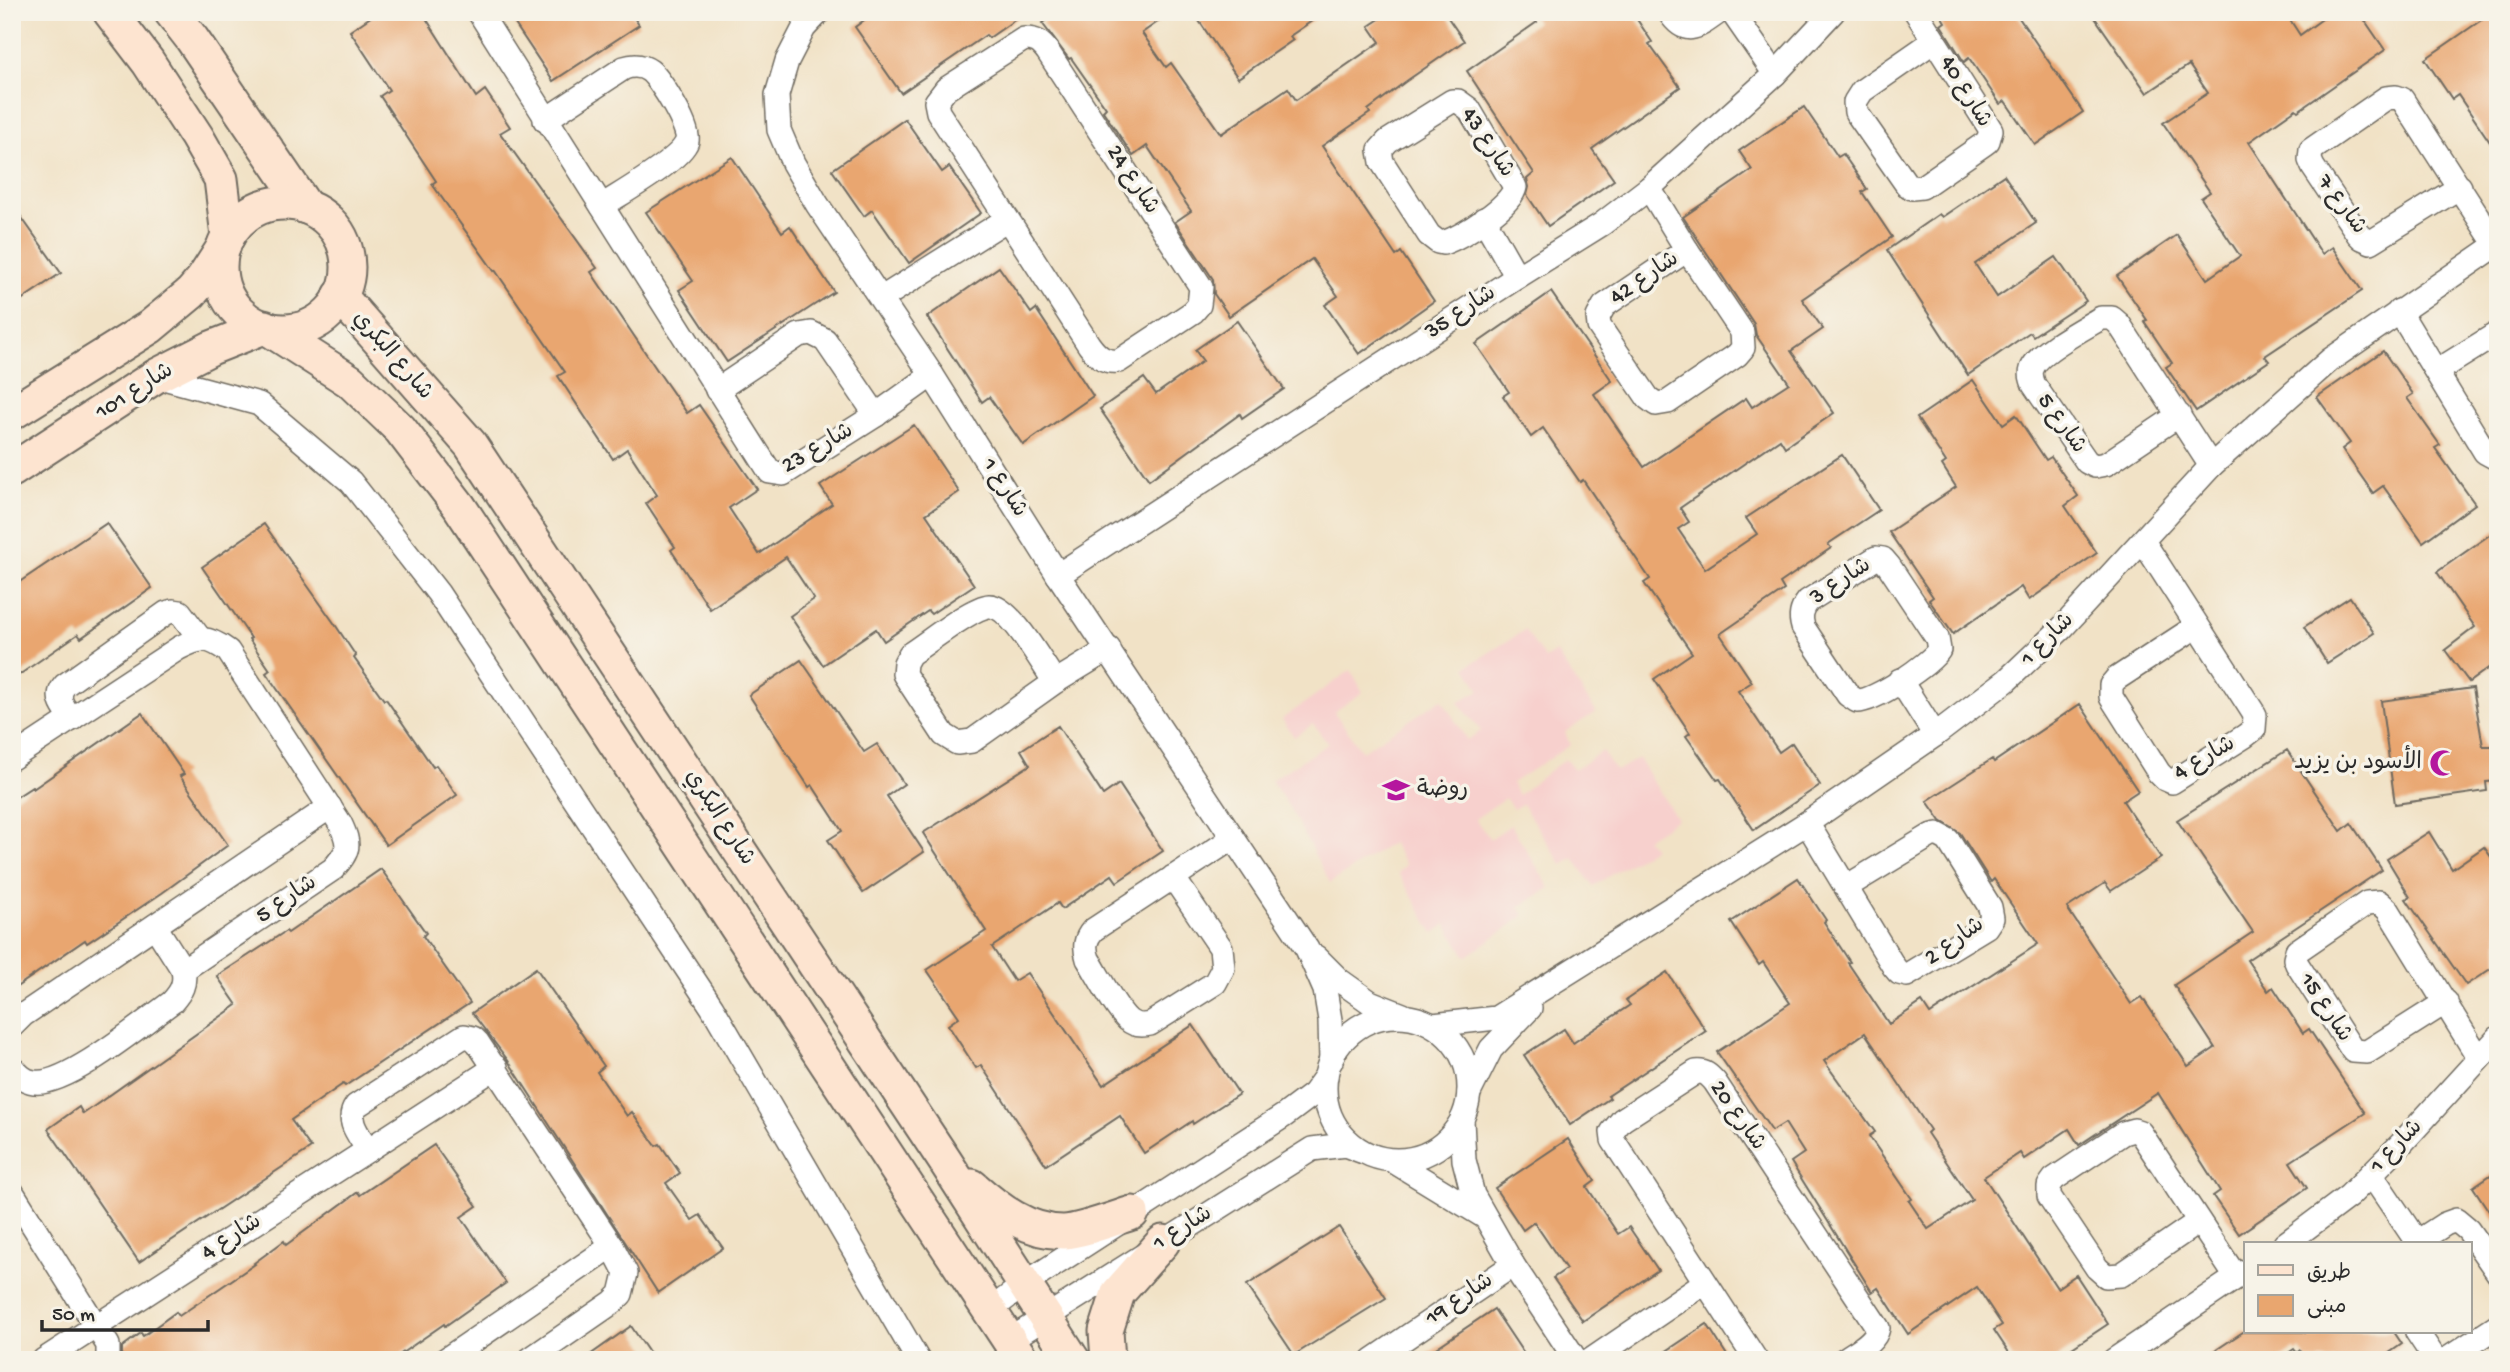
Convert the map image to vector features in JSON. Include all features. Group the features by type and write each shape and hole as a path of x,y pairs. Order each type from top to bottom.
{"main road":[{"path":"110,12 148,62 221,179 225,242 220,274 228,298 245,318 267,328 295,330 309,325 327,313 340,296 348,265 343,243 325,217 306,207 284,203 262,206 236,223 225,242"},
{"path":"171,12 306,207"},
{"name":"شارع 101","path":"12,413 150,327 191,293 203,279 225,242"},
{"name":"شارع البكري","path":"340,296 470,444 946,1161 1073,1360"},
{"name":"شارع 101","path":"12,470 156,376 211,348 267,328"},
{"name":"شارع البكري","path":"267,328 350,381 400,429 459,506 1015,1350"},
{"path":"946,1161 997,1208 1026,1225 1064,1232 1132,1213"},
{"path":"1108,1360 1106,1331 1118,1293 1163,1242"}],"street":[{"name":"شارع 23","path":"479,12 770,472 783,474 876,415 932,375"},
{"name":"شارع 1","path":"819,12 804,28 787,61 777,96 779,130 793,163 817,204 932,375 1058,575 1307,949 1325,990 1330,1020 1328,1068 1313,1094 1285,1115 1026,1283 989,1311"},
{"path":"1669,12 1679,25 1690,28 1700,25 1718,12"},
{"path":"1732,12 1775,74"},
{"name":"شارع 35","path":"1058,575 1602,224 1648,188 1775,74 1833,12"},
{"name":"شارع 40","path":"1916,12 1991,130 1984,145 1922,187 1912,188 1907,186 1856,112 1855,102 1862,91 1934,41"},
{"name":"شارع 24","path":"1034,39 1048,52 1195,275 1200,287 1199,304 1193,312 1119,361 1110,362 1103,359 1089,345 1006,220 942,121 936,102 946,89 1018,41 1034,39"},
{"path":"545,120 624,68 639,66 653,72 686,126 687,142 675,157 602,206"},
{"name":"شارع 7","path":"2460,187 2371,242 2361,239 2313,167 2310,160 2311,150 2386,98 2396,97 2406,105 2460,187 2497,244"},
{"name":"شارع 43","path":"1458,100 1464,104 1515,187 1506,204 1484,219 1450,240 1438,242 1429,235 1382,162 1382,145 1447,102 1458,100"},
{"name":"شارع 42","path":"1648,188 1742,332 1743,348 1737,355 1668,402 1656,404 1648,398 1599,326 1598,317 1604,306 1687,250"},
{"path":"1484,219 1517,277"},
{"path":"882,298 1006,220"},
{"name":"شارع 1","path":"1433,1025 1496,1018 1807,822 1935,735 2006,681 2062,628 2211,466 2330,360 2497,244"},
{"path":"2399,310 2486,452 2498,459"},
{"name":"شارع 5","path":"2179,415 2106,464 2095,466 2087,462 2034,385 2031,370 2044,355 2101,317 2112,318 2119,324 2179,415 2211,466"},
{"name":"شارع 23","path":"717,390 799,335 811,333 825,340 876,415"},
{"path":"2437,371 2498,333"},
{"path":"156,376 259,404 351,482 438,593 712,1007 918,1360"},
{"name":"شارع 4","path":"2143,541 2255,715 2256,722 2254,729 2245,736 2178,780 2168,781 2159,773 2111,697 2111,685 2116,679 2197,626"},
{"name":"شارع 3","path":"1876,558 1882,559 1889,566 1939,644 1939,650 1931,660 1900,680 1864,701 1853,699 1801,621 1802,608 1808,601 1876,558"},
{"path":"1055,682 1007,613 991,606 976,610 910,654 905,663 904,674 944,735 957,743 972,741 1055,682 1109,649"},
{"name":"شارع 5","path":"72,719 61,703 60,690 166,613 180,612 201,640 207,639 228,651 330,807 347,838 346,854 333,869 183,970"},
{"path":"12,758 179,648 201,640"},
{"path":"1900,680 1935,735"},
{"path":"12,1026 23,1014 330,807"},
{"name":"شارع 2","path":"1807,822 1846,887 1894,967 1903,974 1907,975 1986,927 1992,918 1990,907 1948,840 1937,834 1846,887"},
{"path":"1173,877 1221,948 1223,968 1214,983 1150,1024 1141,1026 1129,1021 1122,1013 1088,958 1085,951 1086,942 1093,930 1173,877 1233,838"},
{"name":"شارع 15","path":"2446,1002 2367,1052 2353,1051 2297,964 2297,951 2367,903 2379,902 2388,910 2446,1002 2479,1058"},
{"path":"12,1067 20,1076 33,1082 51,1081 72,1072 172,1002 183,989 185,978 183,970 155,926"},
{"name":"شارع 1","path":"1307,949 1339,980 1370,1002 1409,1017"},
{"name":"شارع 1","path":"1469,1093 1491,1049 1555,982"},
{"path":"1489,1220 1394,1161 1366,1153 1347,1140 1333,1121 1326,1099 1328,1068 1343,1040 1362,1025 1385,1017 1409,1017 1433,1025 1449,1038 1461,1054 1468,1073 1469,1093 1462,1120 1464,1160 1473,1195 1489,1220 1513,1265 1576,1360"},
{"path":"368,1150 351,1121 352,1112 363,1100 464,1037 473,1038 496,1066 612,1246 626,1273 621,1294 613,1302 529,1360"},
{"name":"شارع 1","path":"2288,1242 2348,1196 2371,1174 2498,1038"},
{"name":"شارع 4","path":"44,1360 496,1066"},
{"name":"شارع 20","path":"1756,1360 1614,1146 1612,1132 1622,1120 1688,1076 1702,1071 1715,1082 1878,1328 1871,1341 1844,1360"},
{"path":"1394,1161 1414,1158 1434,1150 1450,1138 1462,1120"},
{"path":"2114,1360 2241,1274 2198,1222 2145,1138 2134,1130 2123,1133 2054,1179 2049,1186 2049,1196 2097,1268 2113,1278 2198,1222"},
{"name":"شارع 1","path":"1015,1350 1046,1316 1312,1149 1345,1144 1366,1153"},
{"path":"2371,1174 2415,1242"},
{"path":"12,1192 97,1325 108,1345 108,1360"},
{"path":"2418,1242 2456,1220 2468,1230 2498,1273"},
{"path":"445,1360 612,1246"},
{"name":"شارع 19","path":"1373,1360 1513,1265"},
{"path":"1591,1360 1704,1283"},
{"path":"2446,1360 2498,1326"},
{"path":"2418,1334 2433,1356 2439,1360"}],"shaded area":[{"name":"روضة","path":"1525,630 1545,659 1556,652 1596,712 1565,732 1570,745 1512,783 1518,795 1565,759 1574,770 1602,751 1616,771 1638,758 1677,819 1646,839 1654,848 1593,886 1574,858 1562,865 1522,804 1513,809 1505,798 1475,819 1490,839 1511,825 1550,888 1519,907 1524,916 1466,957 1446,924 1434,933 1398,873 1406,865 1392,843 1330,883 1291,810 1271,780 1328,744 1313,724 1294,737 1282,719 1351,670 1363,692 1334,712 1362,751 1442,699 1467,740 1481,731 1458,702 1480,690 1466,667"}],"building":[{"path":"378,12 422,12 476,97 485,90 510,127 500,133 597,268 591,272 657,370 687,413 699,405 757,489 729,508 759,554 832,504 820,486 914,425 959,492 926,514 974,585 931,614 928,611 884,641 876,629 823,665 790,616 814,599 786,557 710,609 671,550 675,547 646,503 657,495 627,449 613,459 558,376 565,372 432,184 436,181 380,96 389,90 350,31"},
{"path":"507,12 630,12 639,25 553,81"},
{"path":"875,12 1026,12 989,38 986,35 901,93 855,27"},
{"path":"1058,12 1172,12 1142,33 1166,67 1171,63 1221,134 1288,88 1296,100 1380,42 1369,26 1390,12 1444,12 1464,41 1405,82 1368,110 1370,113 1322,146 1396,256 1401,252 1434,301 1359,354 1325,305 1338,296 1312,259 1229,316 1214,294 1213,279 1175,222 1191,211 1147,146 1133,156 1103,111 1106,108 1071,58 1069,59 1042,23"},
{"path":"1193,12 1325,12 1290,36 1293,40 1238,78"},
{"path":"1531,12 1632,12 1652,42 1649,44 1680,87 1592,149 1614,180 1548,226 1527,195 1527,179 1534,173 1467,71 1537,22"},
{"path":"1939,12 2015,12 2083,112 2035,145 2005,101 2000,104 1969,58 1964,62 1941,25 1945,22"},
{"path":"2091,12 2285,12 2300,35 2332,12 2359,12 2385,50 2249,142 2322,254 2332,247 2362,291 2265,356 2269,361 2196,411 2166,367 2172,363 2144,321 2147,320 2117,276 2177,235 2207,279 2240,256 2201,198 2210,192 2163,123 2208,93 2189,65 2147,93"},
{"path":"2493,12 2498,12 2498,154 2458,95 2452,99 2425,59"},
{"path":"1804,107 1838,157 1843,154 1867,189 1862,192 1892,237 1802,299 1823,329 1791,351 1834,413 1785,447 1780,439 1680,508 1689,522 1678,529 1705,569 1757,534 1746,518 1842,455 1879,510 1828,544 1831,548 1780,583 1784,590 1720,634 1752,682 1738,691 1779,752 1792,743 1820,785 1754,830 1720,779 1717,780 1686,736 1690,733 1654,679 1692,653 1644,583 1650,579 1583,480 1580,482 1543,428 1531,437 1503,396 1509,392 1476,344 1551,292 1612,381 1594,394 1644,467 1746,398 1752,407 1789,383 1756,335 1754,324 1683,217 1752,170 1739,151"},
{"path":"905,119 942,172 949,167 981,213 909,263 872,210 864,216 832,170"},
{"path":"732,157 782,232 790,226 834,292 727,362 679,290 693,281 646,212"},
{"path":"2004,175 2036,223 1975,264 1997,297 2056,257 2086,301 2033,336 2030,332 1968,375 1887,250 1939,214 1942,217"},
{"path":"12,204 61,273 12,306"},
{"path":"999,267 1031,313 1036,309 1093,396 1023,445 989,397 982,402 927,317"},
{"path":"1237,321 1284,389 1242,418 1240,414 1149,480 1100,409 1144,378 1156,394 1203,361 1195,350"},
{"path":"2383,351 2413,394 2407,398 2440,445 2435,448 2475,504 2423,542 2383,486 2373,493 2342,449 2350,443 2317,397"},
{"path":"1973,380 2003,424 2016,415 2046,460 2051,457 2078,496 2065,506 2097,553 2029,600 2021,587 1953,634 1929,600 1933,597 1889,532 1956,487 1942,465 1946,462 1917,418"},
{"path":"107,523 152,588 81,638 78,634 19,675 12,666 12,587"},
{"path":"264,524 334,623 356,656 354,658 433,767 436,765 457,795 386,845 266,673 270,670 249,639 251,638 202,567"},
{"path":"2498,529 2498,661 2469,682 2445,650 2475,627 2437,572"},
{"path":"2350,597 2374,633 2327,663 2304,627"},
{"path":"801,660 864,752 877,744 904,784 887,796 924,852 863,893 828,840 842,831 812,785 809,787 749,695"},
{"name":"الأسود بن يزيد","path":"2473,688 2483,746 2498,746 2498,781 2486,782 2487,791 2395,804 2381,701"},
{"path":"2080,704 2138,791 2123,801 2161,858 2111,891 2105,883 2067,908 2131,1004 2142,997 2188,1066 2215,1048 2174,985 2253,932 2177,820 2287,750 2341,831 2351,823 2382,870 2247,960 2268,991 2273,987 2303,1033 2309,1029 2365,1113 2290,1162 2307,1188 2239,1234 2213,1196 2220,1191 2158,1093 2079,1145 2069,1129 2024,1159 2020,1153 1984,1177 2057,1288 2076,1275 2108,1324 2054,1360 2014,1360 1994,1330 2002,1325 1977,1287 1908,1334 1878,1288 1872,1292 1791,1162 1804,1153 1785,1123 1772,1131 1717,1052 1790,1003 1763,962 1759,965 1731,922 1798,878 1826,920 1824,922 1850,962 1848,963 1889,1024 1922,1002 1930,1014 2038,944 1994,879 1991,882 1960,833 1941,821 1927,801 1992,759 1994,762","holes":["1865,1033 1930,1130 1927,1133 1972,1200 1928,1229 1909,1201 1912,1199 1869,1136 1875,1132 1824,1061"]},
{"path":"142,713 184,774 180,776 228,845 162,893 87,943 85,940 12,990 12,800 32,787 33,789"},
{"path":"1058,726 1103,795 1119,784 1163,851 1117,882 1112,875 1062,909 1058,903 992,947 1014,981 1027,973 1103,1085 1193,1025 1239,1094 1144,1153 1120,1116 1046,1165 981,1065 976,1068 948,1025 959,1017 927,970 986,931 923,833 1030,765 1021,750"},
{"path":"2429,832 2452,869 2484,847 2498,867 2498,964 2466,985 2406,899 2410,897 2387,859"},
{"path":"381,869 470,1003 291,1120 311,1148 139,1262 48,1129 79,1107 83,1114 237,1005 217,976 286,931 288,933"},
{"path":"536,968 604,1066 597,1072 627,1116 632,1112 656,1146 660,1144 680,1173 666,1183 692,1220 700,1215 723,1248 658,1293 507,1059 472,1013"},
{"path":"1667,972 1706,1031 1608,1096 1610,1098 1570,1125 1524,1055 1564,1029 1573,1043 1630,1005 1626,1000"},
{"path":"1568,1139 1595,1181 1587,1187 1618,1234 1629,1227 1658,1270 1583,1321 1553,1278 1566,1269 1534,1222 1523,1230 1495,1188"},
{"path":"434,1145 477,1206 461,1217 506,1283 445,1326 444,1324 392,1360 122,1360 122,1347 141,1333 143,1336 176,1312 179,1316 284,1241 286,1245 358,1192 360,1195"},
{"path":"2498,1170 2498,1225 2473,1187"},
{"path":"1339,1227 1386,1298 1294,1355 1247,1285"},
{"path":"1494,1309 1528,1360 1418,1360"},
{"path":"1707,1324 1730,1360 1653,1360"},
{"path":"631,1326 654,1360 583,1360"},
{"path":"2243,1332 2395,1334 2402,1344 2379,1360 2306,1360 2300,1350 2297,1353 2294,1349 2278,1360 2201,1360"}],"place":[{"name":"الأسود بن يزيد","path":"2443,763"},
{"name":"روضة","path":"1396,790"}]}
